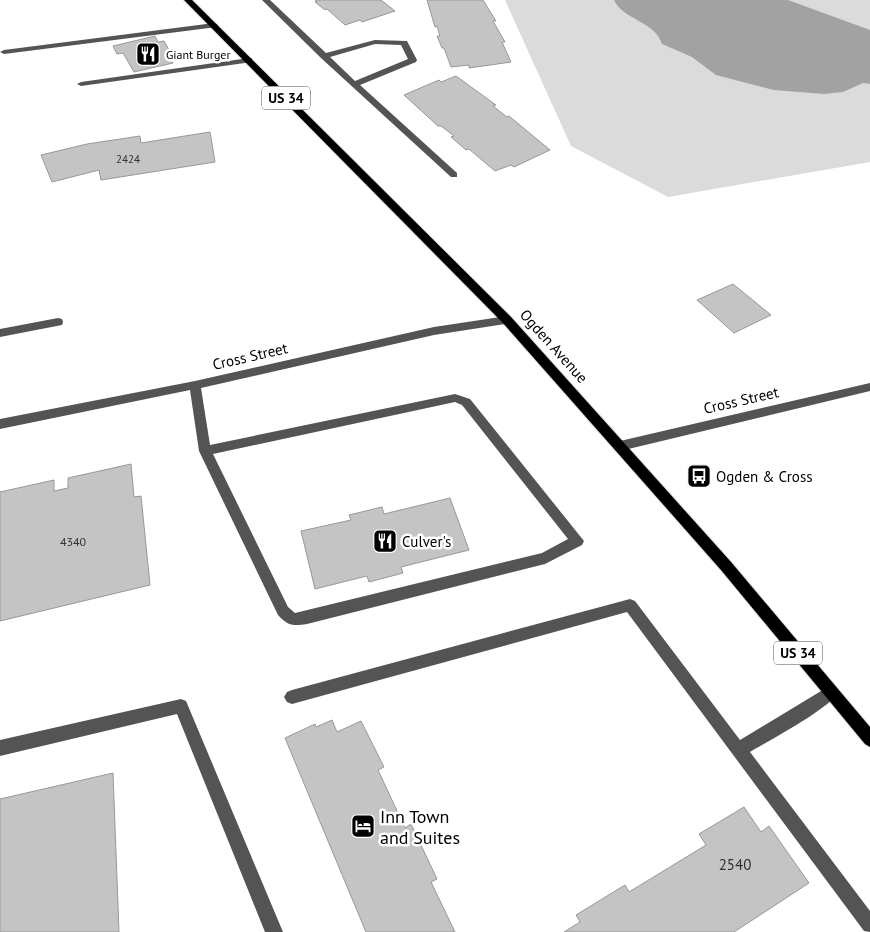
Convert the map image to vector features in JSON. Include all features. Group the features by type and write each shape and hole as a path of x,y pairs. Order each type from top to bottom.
{"main road":[{"name":"Ogden Avenue","path":"188,0 507,320 726,566 870,739"}],"street":[{"path":"266,0 354,84 454,175"},
{"path":"4,52 214,25"},
{"path":"324,56 375,42 404,43 413,60 354,84"},
{"path":"81,84 249,60"},
{"name":"Cross Street","path":"0,424 195,385 434,331 507,320"},
{"path":"0,333 58,322"},
{"path":"195,385 205,451 283,611 292,620 307,618 546,558 577,541 466,402 455,398 205,451"},
{"name":"Cross Street","path":"620,446 870,387"},
{"path":"292,698 630,605 870,926"},
{"path":"738,750 812,706 831,692"},
{"path":"0,748 181,706 274,932"}],"shaded area":[{"path":"505,0 870,0 870,162 668,197 571,146"},
{"path":"614,0 788,0 870,30 870,84 863,83 843,92 824,94 774,90 716,75 692,57 662,44 653,30 625,12"}],"building":[{"path":"315,0 381,0 395,11 362,22 360,20 345,25 327,9 325,10 315,2 317,2"},
{"path":"427,0 483,0 496,21 493,21 505,42 502,42 511,62 469,68 469,65 451,67 437,36 440,36 437,26 435,27"},
{"name":"Giant Burger","path":"155,36 158,42 164,41 172,55 168,56 173,63 134,72 123,53 117,54 113,46"},
{"path":"456,76 496,105 493,106 507,117 509,116 550,150 514,167 511,165 495,171 469,149 466,150 451,137 454,136 441,126 438,126 404,95 439,80 441,82"},
{"path":"210,132 215,162 101,180 99,170 52,182 41,155 87,144 140,136 141,143"},
{"path":"733,284 771,315 734,333 697,300"},
{"path":"131,464 134,497 141,496 150,585 0,621 0,492 54,480 54,491 68,488 68,478"},
{"name":"Culver's","path":"450,498 469,550 401,567 403,573 369,582 367,576 315,589 301,531 351,520 349,515 382,507 384,514"},
{"name":"Inn Town and Suites","path":"332,720 337,732 361,721 384,767 378,770 405,828 411,824 437,879 431,882 455,932 366,932 285,738 315,724 316,727"},
{"path":"113,773 119,932 0,932 0,799"},
{"path":"744,807 761,832 769,826 809,883 734,932 564,932 580,922 576,915 625,885 629,892 706,845 699,834"}],"place":[{"name":"Giant Burger","path":"148,54"},
{"name":"Ogden & Cross","path":"699,476"},
{"name":"Culver's","path":"385,541"},
{"name":"Inn Town and Suites","path":"363,826"}]}
